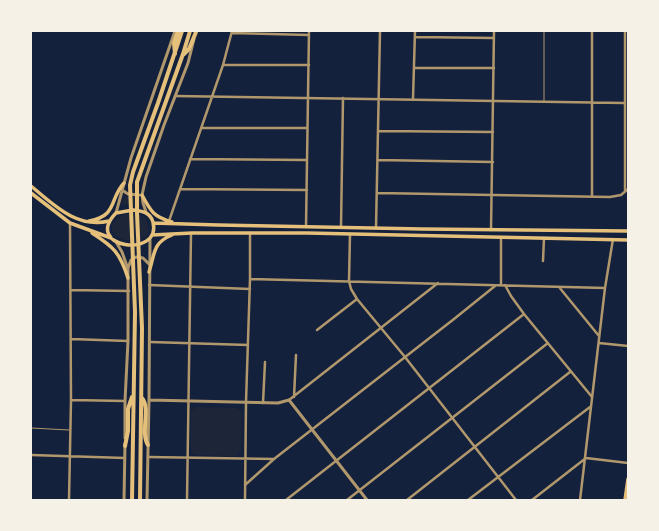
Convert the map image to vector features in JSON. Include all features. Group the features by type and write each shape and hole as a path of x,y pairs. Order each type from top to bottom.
{"highway":[{"path":"175,54 174,43 176,31"},
{"path":"132,500 135,328 130,185 133,172 182,31"},
{"path":"140,500 142,328 137,187 139,176 190,31"},
{"path":"183,54 188,49 196,32"},
{"path":"125,446 128,431 128,409 133,395"},
{"path":"142,398 145,404 145,437 148,445"}],"main road":[{"path":"84,222 99,218 108,212 124,183"},
{"path":"31,186 66,214 84,222 95,223 109,221"},
{"path":"31,193 70,223 111,238 116,242 140,244 150,240 153,223 146,212 133,210 116,213 109,221 108,230 111,238"},
{"path":"142,194 152,213 168,223"},
{"path":"153,223 306,227 628,231"},
{"path":"86,230 113,248 123,263 128,278"},
{"path":"152,235 177,233 350,234 628,240"},
{"path":"149,272 155,248 161,240 177,233"},
{"path":"625,500 628,479"}],"street":[{"path":"116,213 131,158 176,31"},
{"path":"376,228 380,31"},
{"path":"414,99 415,31"},
{"path":"491,230 493,195 494,31"},
{"path":"592,31 592,196"},
{"path":"377,193 617,196 627,190 624,103 626,79 625,31"},
{"path":"146,212 142,194 148,170 188,63 196,32"},
{"path":"168,223 224,65 232,32 309,33 306,227"},
{"path":"415,37 494,38"},
{"path":"224,65 309,65"},
{"path":"414,68 494,68"},
{"path":"175,96 624,103"},
{"path":"342,227 343,98"},
{"path":"201,128 307,128"},
{"path":"378,130 493,132"},
{"path":"190,159 307,160"},
{"path":"378,160 493,162"},
{"path":"180,189 307,190"},
{"path":"122,190 132,195 142,194"},
{"path":"69,500 72,290 70,223"},
{"path":"187,500 192,233"},
{"path":"244,500 250,289 250,233"},
{"path":"350,234 349,281 351,289 357,299 429,388 474,448 516,500"},
{"path":"501,237 501,285"},
{"path":"543,261 544,238"},
{"path":"580,500 612,239"},
{"path":"148,500 150,240"},
{"path":"116,242 122,252 128,269"},
{"path":"124,500 125,401 129,291 128,269 131,260 136,257 144,258 149,264"},
{"path":"250,279 605,288"},
{"path":"149,400 278,403 289,400 439,283"},
{"path":"150,285 250,289"},
{"path":"245,484 274,459 496,285"},
{"path":"505,285 524,314 592,398"},
{"path":"559,287 599,336"},
{"path":"72,290 129,291"},
{"path":"317,330 357,299"},
{"path":"286,500 524,314"},
{"path":"71,339 128,341"},
{"path":"150,342 248,345"},
{"path":"347,500 548,343"},
{"path":"599,343 628,346"},
{"path":"294,397 296,355"},
{"path":"263,402 265,362"},
{"path":"407,500 570,372"},
{"path":"71,400 125,401"},
{"path":"289,400 367,500"},
{"path":"468,500 591,407"},
{"path":"31,455 125,458"},
{"path":"148,457 245,460 274,459"},
{"path":"532,500 586,458 628,463"}],"lane":[{"path":"544,31 544,101"},
{"path":"31,428 70,430"}],"shaded area":[{"path":"124,197 139,197 141,206 121,205"},
{"path":"134,213 142,215 145,218 148,228 147,236 135,240 125,240 113,233 113,223 118,218"},
{"path":"196,407 237,408 242,412 241,450 236,456 195,455 191,452 191,411"}]}
